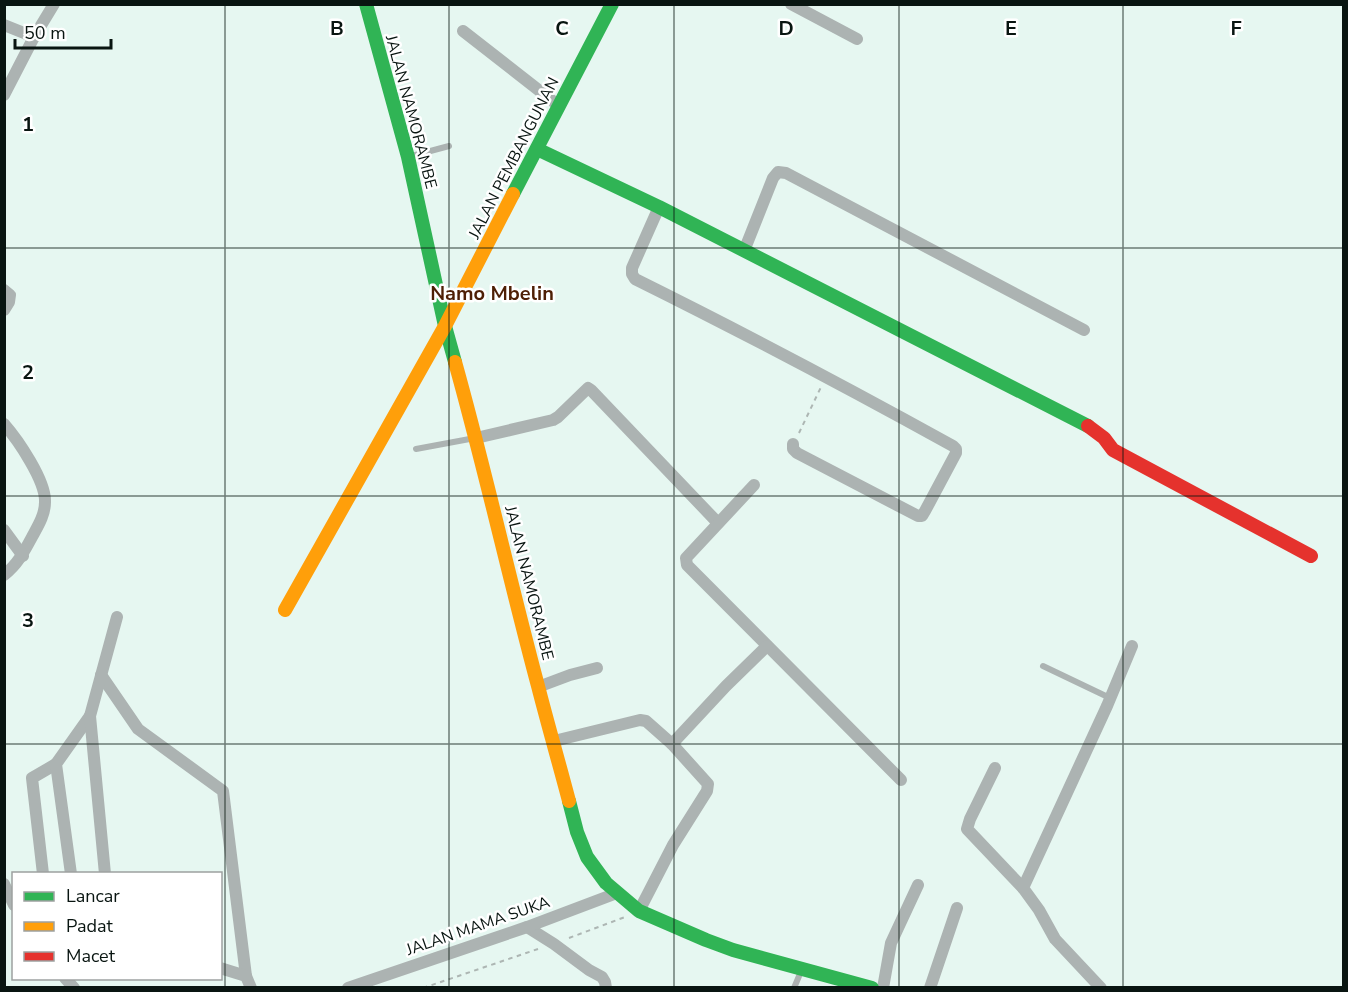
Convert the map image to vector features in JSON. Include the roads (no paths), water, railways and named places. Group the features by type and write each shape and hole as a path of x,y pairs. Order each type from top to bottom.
{"street":[{"path":"5,94 54,4"},
{"name":"JALAN NAMORAMBE","path":"366,4 408,157 445,326 476,438 538,687 577,832 587,857 606,883 639,911 733,950 872,987"},
{"name":"JALAN PEMBANGUNAN","path":"285,610 445,326 612,4"},
{"path":"791,4 857,39"},
{"path":"4,24 34,38"},
{"path":"463,32 559,106"},
{"path":"537,150 659,207 1092,428 1113,450 1311,556"},
{"path":"744,251 773,178 778,172 786,173 1084,330"},
{"path":"659,207 632,268 635,279 826,376 953,446 956,448 956,453 925,512 922,516 918,516 797,453 793,444"},
{"path":"4,290 10,296 4,309"},
{"path":"476,438 553,420 588,388 718,523"},
{"path":"4,424 17,441 41,482 45,496 44,512 22,556 4,575"},
{"path":"754,485 686,558 687,565 901,780"},
{"path":"4,530 22,556"},
{"path":"43,872 32,778 56,765 90,716 117,617"},
{"path":"672,744 767,646"},
{"path":"1023,888 1132,646"},
{"path":"538,687 597,668"},
{"path":"101,675 138,729 223,791 248,982"},
{"path":"90,716 105,872"},
{"path":"554,741 640,720 646,721 672,744 708,784 708,788 673,845 639,911"},
{"path":"56,765 71,872"},
{"path":"995,768 967,829 1023,888 1039,910 1055,939 1101,987"},
{"path":"4,884 12,901"},
{"path":"883,987 891,943 918,885"},
{"name":"JALAN MAMA SUKA","path":"348,987 527,927 617,893"},
{"path":"930,987 957,908"},
{"path":"527,927 602,977 606,987"},
{"path":"222,969 248,982"}],"lane":[{"path":"408,157 449,146"},
{"path":"416,450 476,438"},
{"path":"1043,666 1110,698"},
{"path":"794,987 802,969"}],"district":[{"name":"Namo Mbelin","path":"492,293"}]}
